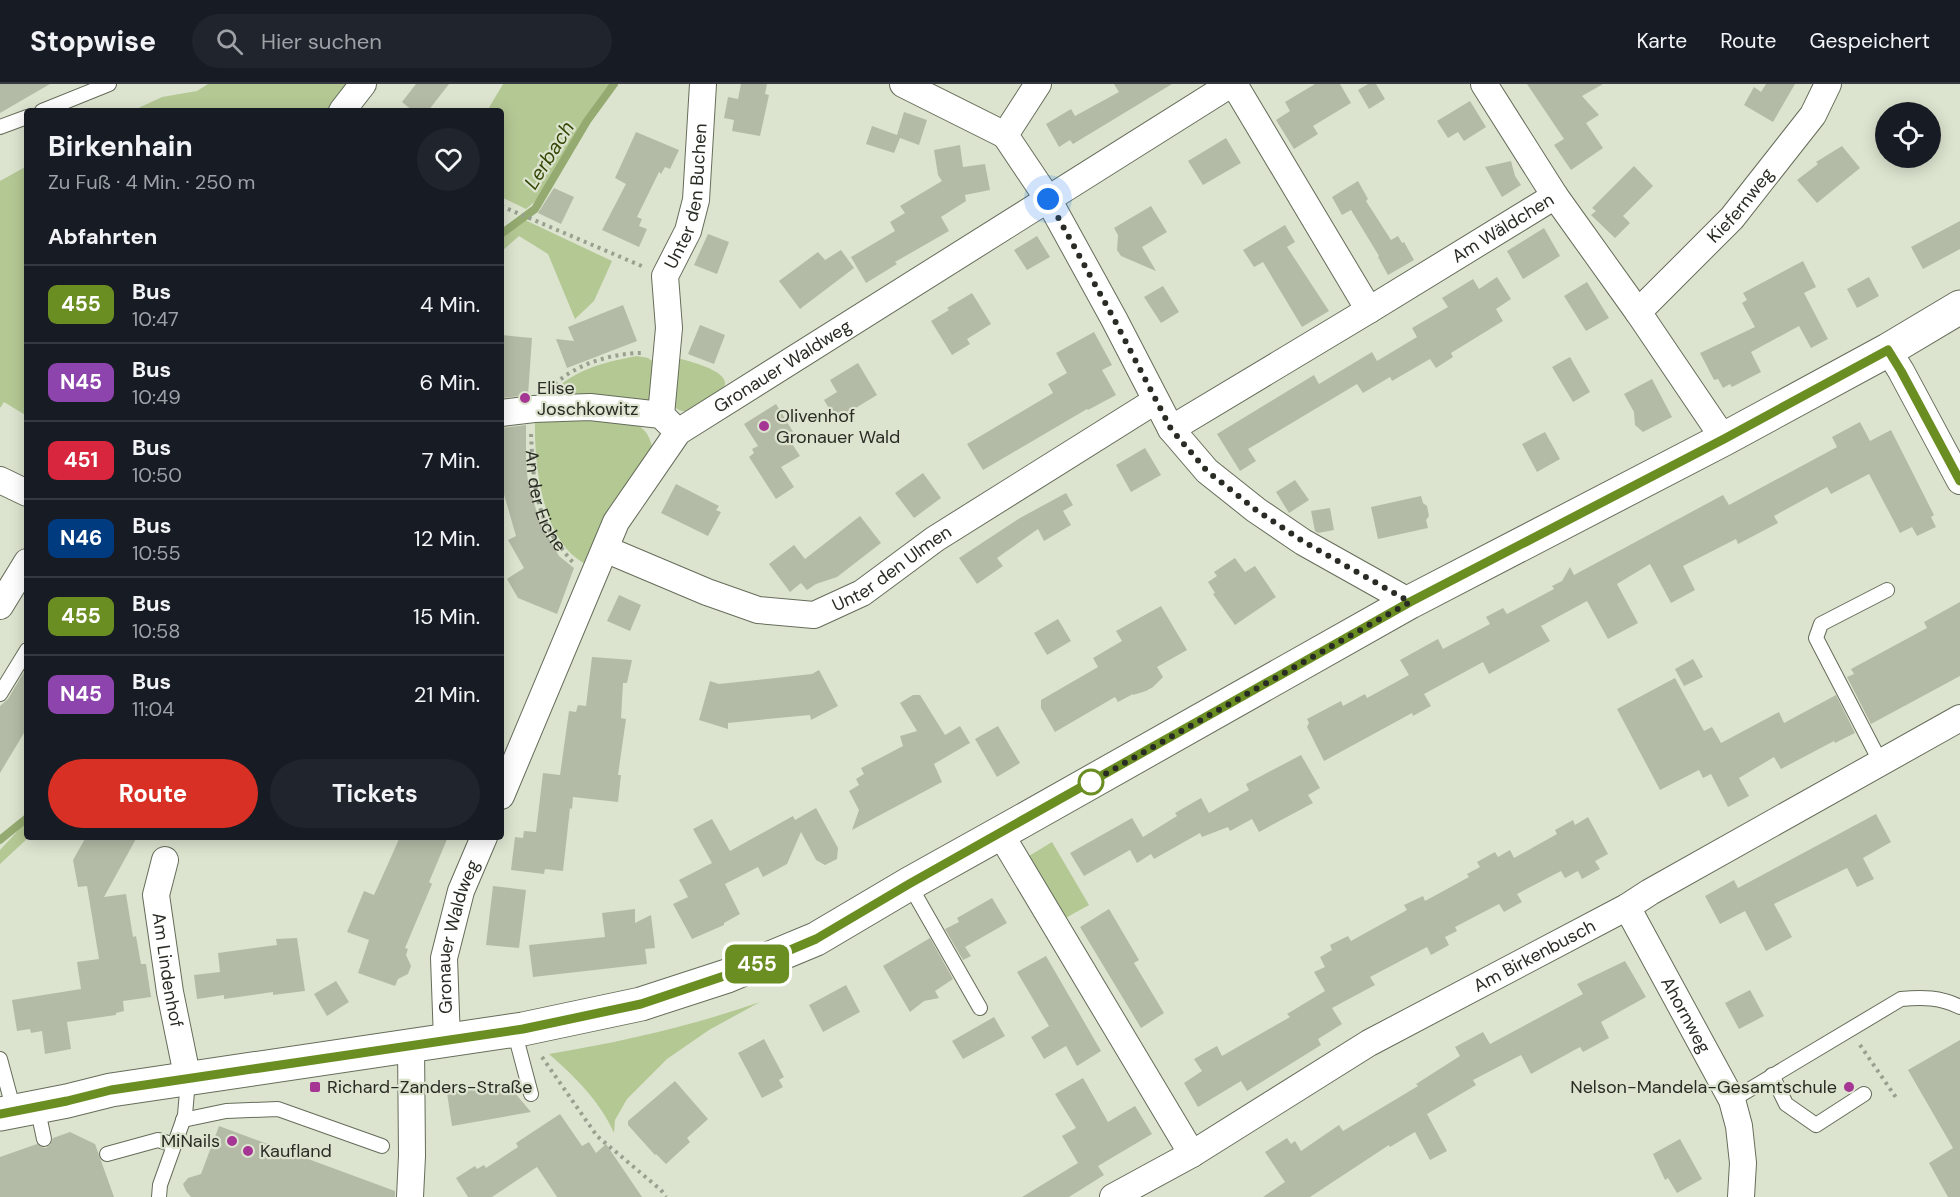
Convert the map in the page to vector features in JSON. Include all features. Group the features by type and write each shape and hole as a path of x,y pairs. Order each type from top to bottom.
{"street":[{"path":"344,108 363,84"},
{"name":"Unter den Buchen","path":"669,423 667,363 669,328 665,276 688,231 696,200 703,84"},
{"path":"903,84 1005,135 1048,199 1171,429 1207,471 1256,510 1304,542 1410,602"},
{"path":"1005,135 1038,84"},
{"path":"1232,84 1369,310"},
{"name":"Gronauer Waldweg","path":"504,789 616,522 669,423 1048,199 1232,84"},
{"name":"Am Wäldchen","path":"1171,429 1555,196 1484,84"},
{"name":"Kiefernweg","path":"1638,312 1732,218 1813,114 1827,84"},
{"path":"1555,196 1638,312 1724,439"},
{"path":"17,1110 111,1090 518,1030 641,1004 727,976 816,939 909,884 1410,602 1724,439 1888,350 1960,307"},
{"path":"1888,350 1960,481"},
{"name":"Unter den Ulmen","path":"605,549 758,610 814,615 862,593 935,539 1155,401"},
{"path":"504,414 534,409 590,407 669,423"},
{"path":"0,480 24,492"},
{"path":"0,606 24,567"},
{"name":"Am Birkenbusch","path":"1113,1197 1192,1154 1369,1044 1628,907 1650,892 1960,718"},
{"path":"1000,833 1192,1154"},
{"name":"Gronauer Waldweg","path":"447,1040 444,958 461,891 483,840"},
{"name":"Am Lindenhof","path":"165,860 156,895 170,992 188,1080"},
{"name":"Ahornweg","path":"1628,907 1732,1100 1739,1126 1743,1163 1741,1197"},
{"path":"410,1197 411,1045"}],"lane":[{"path":"49,108 109,84"},
{"path":"0,127 24,118"},
{"path":"1881,763 1816,638 1821,624 1887,590"},
{"path":"0,694 24,655"},
{"path":"909,884 980,1008"},
{"path":"1732,1100 1901,999 1926,997 1960,1007"},
{"path":"518,1030 531,1094"},
{"path":"0,1059 17,1110 44,1139"},
{"path":"1772,1075 1785,1104 1816,1125 1864,1094"},
{"path":"159,1197 160,1185 185,1115 188,1080"},
{"path":"183,1120 226,1111 278,1109 382,1146"},
{"path":"107,1154 158,1140 174,1144"}],"path":[{"path":"504,207 665,276"},
{"path":"534,409 541,397 560,379 592,363 611,357 638,353 654,354 667,363"},
{"name":"An der Eiche","path":"534,409 531,420 533,473 540,508 554,538 571,561 595,574"},
{"path":"1850,1029 1897,1099"},
{"path":"518,1030 597,1136 661,1190 666,1197"}],"green space":[{"path":"208,84 349,84 329,108 138,108 162,97 197,91"},
{"path":"503,84 610,84 585,120 548,187 526,209 504,198 504,108 489,108"},
{"path":"24,168 24,414 4,402 0,408 0,181"},
{"path":"525,220 612,261 594,301 575,319 548,254 519,236 504,249 504,236"},
{"path":"637,356 648,358 656,364 650,403 545,399 576,374 599,365"},
{"path":"681,359 720,374 725,386 720,392 694,408 684,411 673,406 677,361"},
{"path":"621,418 642,428 652,448 590,566 574,556 561,542 551,523 539,481 535,421"},
{"path":"24,824 26,840 0,864 0,850"},
{"path":"1052,842 1089,905 1060,921 1024,859"},
{"path":"760,1002 709,1030 667,1059 627,1099 615,1120 614,1133 594,1100 549,1054 656,1032 708,1019"}],"building":[{"path":"0,84 50,84 0,113"},
{"path":"416,84 449,84 430,108 409,108 402,102"},
{"path":"741,84 767,84 765,94 769,95 760,136 732,131 734,120 724,118 728,97 738,99"},
{"path":"1114,84 1172,84 1073,144 1070,140 1059,147 1046,124 1071,109 1075,116 1119,92"},
{"path":"1315,84 1340,84 1351,103 1313,126 1318,134 1294,149 1276,120 1290,111 1285,102"},
{"path":"1368,84 1376,84 1385,99 1369,109 1358,90"},
{"path":"1527,84 1603,84 1582,96 1599,115 1586,123 1603,148 1571,170 1554,145 1564,139"},
{"path":"1766,84 1795,84 1773,122 1744,105 1754,87 1761,92"},
{"path":"1470,101 1486,127 1464,141 1458,132 1448,138 1437,121"},
{"path":"904,112 927,120 919,145 900,138 894,153 866,144 872,126 897,135"},
{"path":"636,132 679,150 670,169 665,167 661,174 659,172 637,217 642,219 639,226 647,229 639,247 602,230 626,184 615,178"},
{"path":"1226,138 1241,163 1203,185 1188,161"},
{"path":"960,145 963,167 985,164 990,190 965,195 966,201 941,217 949,231 895,262 897,264 866,283 851,257 895,231 890,222 905,213 900,206 942,181 938,175 934,150"},
{"path":"1842,146 1860,168 1817,203 1797,180 1818,164 1816,162"},
{"path":"1511,161 1515,176 1521,185 1502,197 1485,167"},
{"path":"1634,166 1653,186 1623,216 1630,223 1615,238 1591,215 1596,211 1592,208"},
{"path":"1358,181 1368,199 1366,201 1391,240 1398,236 1414,260 1388,275 1351,210 1342,215 1332,197"},
{"path":"554,188 574,197 561,224 538,213"},
{"path":"1151,206 1167,232 1142,247 1156,271 1121,256 1117,250 1118,235 1114,228"},
{"path":"1960,221 1960,249 1923,269 1911,247"},
{"path":"1285,225 1295,242 1287,247 1329,311 1302,327 1263,262 1254,267 1243,250"},
{"path":"1544,228 1560,256 1523,279 1507,251"},
{"path":"708,234 729,242 717,274 694,265"},
{"path":"1037,236 1050,257 1027,270 1014,250"},
{"path":"841,250 854,268 800,309 779,281 818,252 825,260"},
{"path":"1803,261 1816,287 1804,293 1828,339 1811,348 1799,326 1751,352 1761,372 1732,387 1730,384 1723,388 1718,379 1714,380 1700,353 1755,327 1742,303 1747,300 1743,293"},
{"path":"1497,277 1511,299 1496,309 1503,321 1451,353 1453,357 1436,368 1430,359 1392,381 1390,377 1363,393 1357,384 1248,449 1256,461 1240,471 1217,434 1314,375 1319,384 1372,352 1377,361 1417,337 1412,328 1448,307 1442,298 1473,279 1479,289"},
{"path":"1869,277 1879,296 1857,308 1847,289"},
{"path":"1587,282 1609,318 1586,331 1564,296"},
{"path":"1163,286 1179,312 1161,323 1144,297"},
{"path":"972,293 991,324 967,339 970,344 952,355 931,321"},
{"path":"623,305 637,341 567,368 556,339 574,341 568,327"},
{"path":"700,325 725,335 714,364 688,354"},
{"path":"1094,332 1112,365 1102,370 1116,395 1087,409 983,470 967,444 1053,393 1048,384 1067,373 1056,353"},
{"path":"504,335 532,338 528,395 504,398"},
{"path":"1570,357 1590,392 1573,402 1552,367"},
{"path":"858,363 877,395 836,420 824,400 837,392 830,380"},
{"path":"1652,379 1672,417 1643,432 1635,425 1634,412 1624,394"},
{"path":"776,404 795,435 789,439 800,456 781,467 794,487 776,499 749,457 754,453 752,449 758,446 744,424"},
{"path":"1860,422 1870,441 1891,430 1934,515 1931,517 1936,527 1917,536 1912,527 1900,533 1869,474 1831,494 1827,487 1774,516 1778,523 1738,544 1736,539 1683,566 1695,590 1671,603 1650,564 1617,584 1638,623 1608,639 1587,601 1541,626 1550,641 1489,674 1483,662 1424,694 1431,706 1413,716 1412,713 1324,761 1307,727 1309,723 1307,719 1341,701 1343,706 1365,694 1367,698 1409,675 1400,660 1438,639 1443,649 1490,624 1486,617 1503,608 1507,614 1554,589 1552,586 1562,581 1570,567 1574,575 1723,495 1729,505 1837,447 1832,437"},
{"path":"526,425 528,482 540,523 559,556 574,568 557,614 518,598 507,579 524,568 508,540 516,536 504,494 504,428"},
{"path":"1545,432 1560,459 1537,472 1522,444"},
{"path":"1145,448 1161,475 1131,492 1116,465"},
{"path":"923,473 941,498 914,518 895,493"},
{"path":"1295,480 1309,500 1289,513 1276,492"},
{"path":"676,484 719,506 716,510 721,512 708,536 661,513"},
{"path":"1066,493 1073,505 1063,511 1071,525 1044,541 1038,529 997,558 1003,566 977,584 959,558 1020,518"},
{"path":"1421,496 1423,503 1427,506 1428,528 1378,539 1371,507"},
{"path":"1330,508 1334,530 1318,533 1315,531 1311,511"},
{"path":"860,516 881,543 837,577 816,584 807,590 801,583 790,592 769,564 794,545 805,559"},
{"path":"1235,558 1245,572 1255,566 1276,597 1235,625 1213,594 1215,593 1208,582 1217,576 1214,572"},
{"path":"619,595 641,605 630,631 607,621"},
{"path":"1960,602 1960,676 1871,724 1847,677 1854,674 1851,669 1927,628 1924,622"},
{"path":"1161,606 1187,650 1157,667 1163,677 1153,687 1118,702 1115,697 1055,732 1041,708 1041,700 1098,667 1093,658 1122,641 1116,631"},
{"path":"1058,619 1071,641 1047,655 1034,633"},
{"path":"592,657 632,660 627,683 623,683 621,718 626,719 618,775 621,775 618,802 573,797 563,871 545,869 544,874 511,870 515,837 523,838 524,831 536,832 543,773 560,775 569,711 576,712 578,705 586,706"},
{"path":"1693,659 1703,677 1684,686 1675,669"},
{"path":"819,670 838,706 811,720 810,715 728,723 728,729 699,720 710,681 719,684 812,674"},
{"path":"24,672 24,733 0,773 0,706 8,699"},
{"path":"1675,678 1704,731 1712,727 1721,743 1779,712 1784,723 1836,695 1855,733 1835,743 1834,741 1781,769 1774,757 1739,778 1749,796 1728,807 1711,774 1703,778 1699,770 1660,790 1617,709"},
{"path":"913,695 920,695 945,735 960,726 970,743 934,764 942,782 852,830 859,810 849,791 859,785 856,779 864,774 861,768 903,746 900,736 917,731 900,703"},
{"path":"998,726 1020,763 997,777 975,739"},
{"path":"1301,755 1320,788 1308,795 1313,803 1259,832 1252,819 1230,831 1228,827 1202,837 1200,833 1154,859 1151,854 1137,863 1130,850 1084,876 1070,853 1132,818 1143,837 1177,816 1175,813 1201,798 1209,813 1249,790 1246,784"},
{"path":"816,808 838,848 837,859 825,865 816,860 801,832 787,864 763,877 758,867 725,884 740,914 724,925 692,939 673,904 688,897 679,880 712,863 693,829 712,819 730,851 793,816 795,820"},
{"path":"1876,814 1891,842 1863,858 1874,879 1857,887 1847,868 1774,904 1792,937 1766,951 1745,911 1720,924 1705,896 1734,880 1738,888"},
{"path":"1588,817 1608,854 1595,861 1600,869 1582,879 1578,871 1565,878 1561,871 1517,894 1522,902 1504,912 1499,904 1455,927 1457,931 1445,937 1449,945 1431,955 1427,947 1370,977 1375,985 1332,1008 1342,1024 1318,1039 1321,1045 1247,1091 1241,1081 1198,1107 1184,1083 1202,1071 1194,1059 1217,1046 1222,1056 1290,1017 1287,1014 1325,991 1314,972 1325,967 1320,957 1332,950 1330,945 1348,936 1351,941 1407,910 1404,905 1423,896 1425,901 1469,877 1467,874 1480,867 1477,862 1495,852 1498,857 1510,850 1514,858 1557,834 1555,830 1573,820 1575,825"},
{"path":"84,840 135,840 104,897 126,894 133,937 136,936 141,964 146,964 151,997 123,1001 124,1011 116,1015 67,1022 71,1049 45,1054 42,1031 31,1033 30,1029 17,1031 12,1000 81,989 77,962 99,959 87,886 78,887 73,860"},
{"path":"399,840 447,840 429,882 432,884 405,948 408,949 406,955 411,966 408,974 398,979 395,986 358,973 369,940 347,932 364,891 374,895"},
{"path":"493,886 526,890 519,948 486,945"},
{"path":"992,898 1007,923 965,947 971,956 963,960 945,929 959,922 957,918"},
{"path":"635,909 635,923 651,915 655,948 645,949 647,964 533,977 529,945 605,937 602,913"},
{"path":"1109,909 1139,960 1134,963 1164,1013 1141,1028 1080,927"},
{"path":"297,938 305,991 273,995 273,992 224,999 224,995 197,999 194,975 220,972 218,953 277,945 276,939"},
{"path":"930,938 953,979 935,991 939,998 924,1001 910,1012 883,966"},
{"path":"1046,956 1101,1051 1077,1066 1066,1046 1044,1059 1031,1037 1049,1026 1017,972"},
{"path":"1625,961 1646,997 1601,1022 1609,1038 1583,1052 1580,1047 1531,1074 1521,1055 1473,1080 1476,1085 1427,1114 1447,1151 1430,1160 1415,1132 1390,1147 1389,1145 1310,1197 1263,1197 1285,1182 1265,1152 1287,1138 1291,1144 1295,1141 1301,1151 1339,1125 1343,1131 1418,1086 1416,1084 1460,1056 1455,1047 1483,1032 1490,1044 1583,994 1577,984"},
{"path":"336,981 349,1002 327,1016 314,994"},
{"path":"846,985 860,1012 823,1032 809,1005"},
{"path":"1750,990 1764,1016 1739,1029 1725,1003"},
{"path":"994,1017 1005,1036 963,1059 952,1041"},
{"path":"764,1039 784,1077 779,1080 783,1087 762,1098 738,1053"},
{"path":"1960,1040 1960,1197 1948,1197 1929,1163 1953,1148 1908,1070"},
{"path":"1083,1078 1108,1122 1135,1106 1152,1134 1098,1166 1104,1175 1069,1197 1022,1197 1078,1163 1062,1136 1076,1128 1055,1094"},
{"path":"675,1081 708,1119 687,1138 690,1142 666,1164 628,1125 628,1121"},
{"path":"512,1083 514,1092 531,1112 452,1126 447,1093"},
{"path":"560,1114 582,1146 589,1142 596,1153 606,1144 642,1197 557,1197 537,1167 492,1197 468,1197 456,1178 475,1166 477,1169 484,1165 486,1168 518,1147 516,1143"},
{"name":"Kaufland","path":"219,1126 395,1191 395,1197 191,1197 183,1184 188,1178 201,1174"},
{"path":"70,1132 95,1144 114,1197 0,1197 0,1157 37,1144 46,1148 53,1138"},
{"path":"1680,1139 1702,1179 1677,1193 1668,1178 1665,1180 1653,1154"}],"waterway":[{"name":"Lerbach","path":"504,232 535,209 587,121 614,84"},
{"name":"Lerbach","path":"0,840 24,820"}],"bus line":[{"name":"455","path":"0,1114 111,1090 523,1029 641,1004 727,976 816,939 909,884 1410,602 1724,439 1888,350 1960,481"}],"place":[{"name":"Elise Joschkowitz","path":"525,398"},
{"name":"Olivenhof Gronauer Wald","path":"764,426"},
{"name":"Richard-Zanders-Straße","path":"315,1087"},
{"name":"Nelson-Mandela-Gesamtschule","path":"1849,1087"},
{"name":"MiNails","path":"232,1141"},
{"name":"Kaufland","path":"248,1151"}],"route":[{"path":"1048,199 1171,429 1207,471 1256,510 1304,542 1410,602 1091,782"}]}
